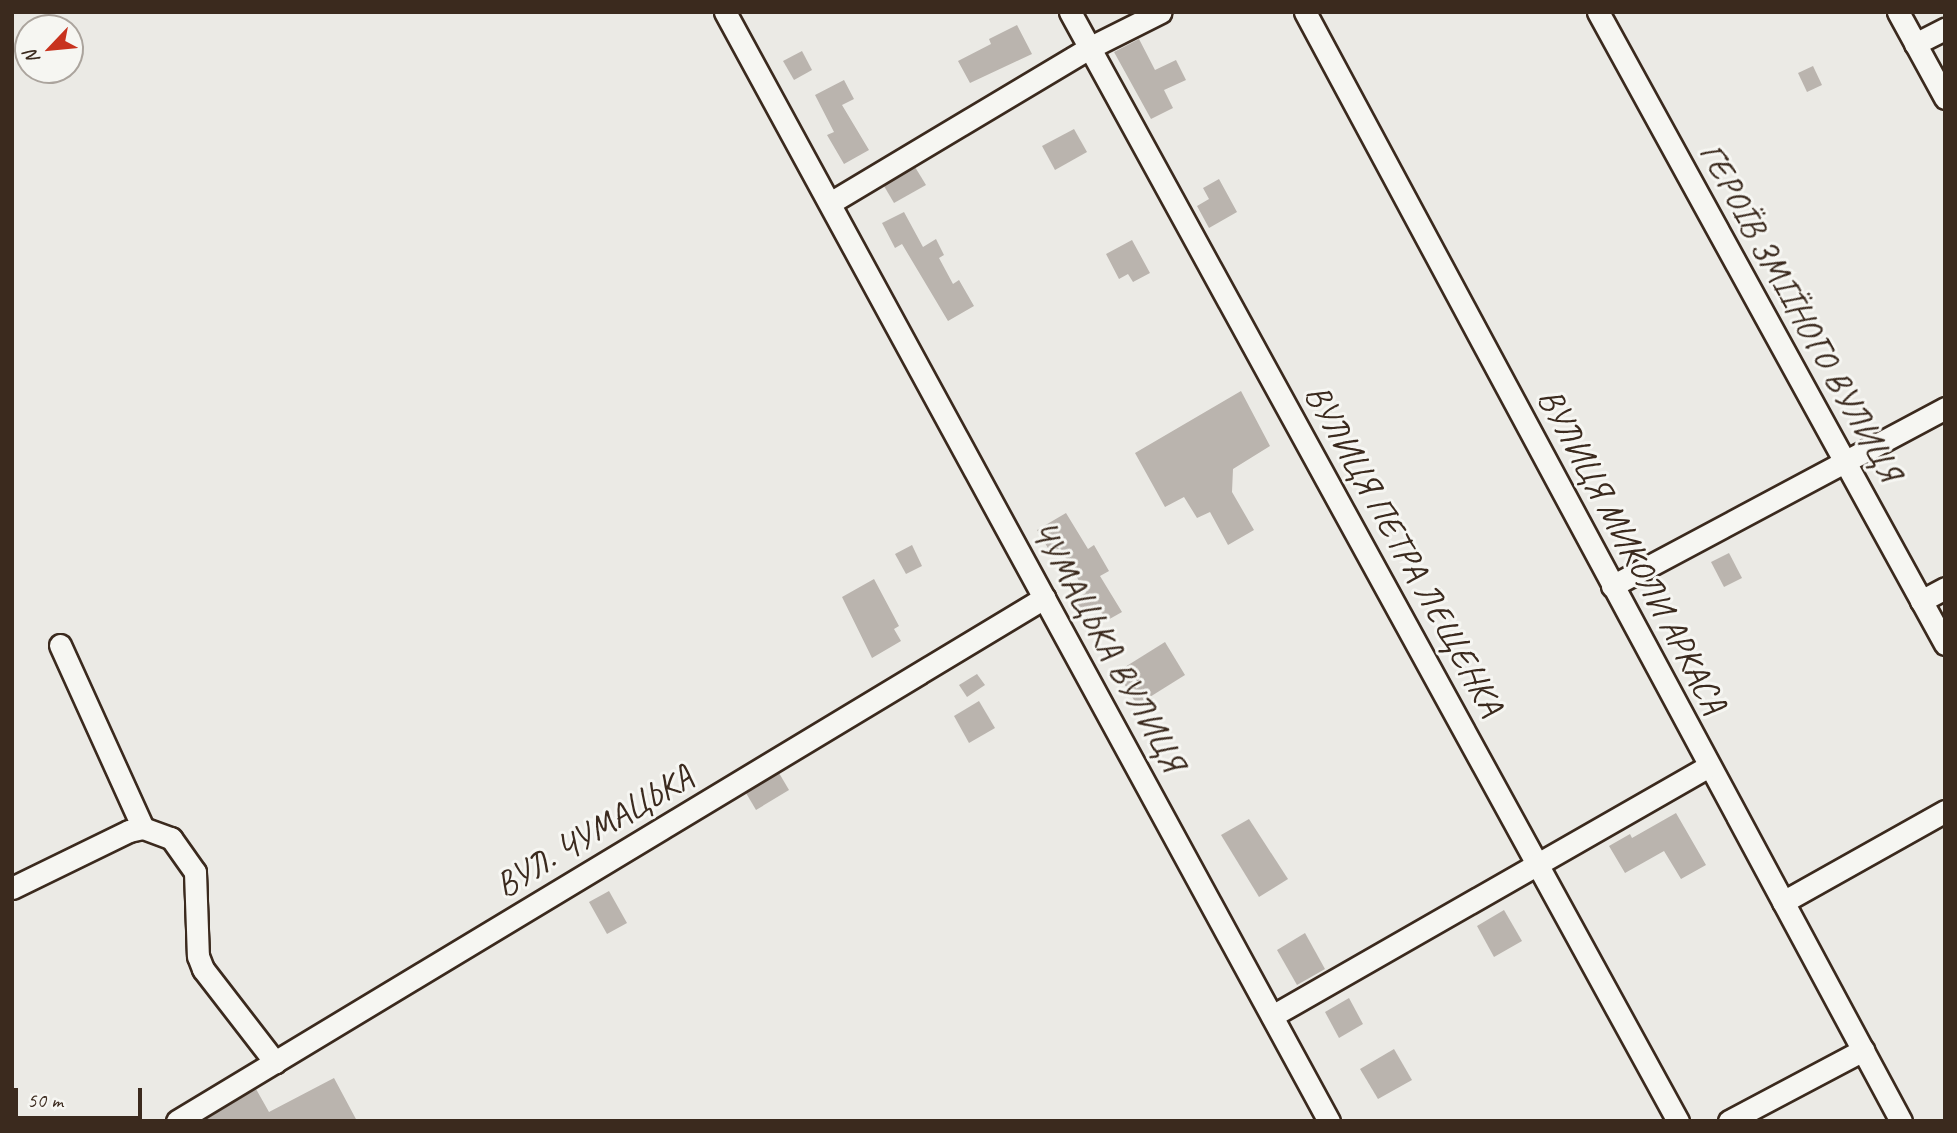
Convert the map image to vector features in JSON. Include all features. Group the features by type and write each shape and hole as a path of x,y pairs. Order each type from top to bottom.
{"street":[{"name":"ЧУМАЦЬКА ВУЛИЦЯ","path":"725,12 1329,1121"},
{"name":"ВУЛИЦЯ ПЕТРА ЛЕЩЕНКА","path":"1070,12 1678,1121"},
{"path":"830,203 1089,48 1161,12"},
{"name":"ВУЛИЦЯ МИКОЛИ АРКАСА","path":"1305,12 1901,1121"},
{"name":"ГЕРОЇВ ЗМІЇНОГО ВУЛИЦЯ","path":"1598,12 1945,644"},
{"path":"1898,12 1945,99"},
{"path":"1915,44 1945,29"},
{"path":"1612,586 1945,408"},
{"path":"1921,601 1945,588"},
{"name":"ВУЛ. ЧУМАЦЬКА","path":"177,1121 1044,598"},
{"path":"60,645 143,828"},
{"path":"1272,1016 1709,766"},
{"path":"1783,902 1945,811"},
{"path":"12,888 129,831 143,828 171,838 195,872 198,956 203,969 275,1062"},
{"path":"1729,1121 1863,1050"}],"building":[{"path":"1017,25 1032,54 970,83 958,61 991,44 989,39"},
{"path":"1139,39 1155,70 1176,60 1186,80 1164,90 1173,108 1151,119 1114,52"},
{"path":"802,51 812,70 794,80 783,61"},
{"path":"1813,66 1822,85 1807,92 1798,73"},
{"path":"844,80 854,99 842,105 869,150 844,164 827,135 834,132 815,95"},
{"path":"1074,129 1087,152 1055,170 1042,146"},
{"path":"915,167 926,185 894,203 884,186"},
{"path":"1219,179 1237,212 1209,228 1197,206 1209,199 1203,188"},
{"path":"904,212 923,247 936,239 944,255 939,258 953,284 959,280 974,306 948,321 902,244 895,248 882,223"},
{"path":"1132,240 1150,273 1133,282 1128,274 1119,279 1106,254"},
{"path":"1241,391 1270,446 1233,469 1232,492 1254,530 1228,545 1210,512 1197,518 1184,497 1165,507 1135,453"},
{"path":"1066,513 1088,549 1094,545 1109,571 1100,576 1122,612 1106,621 1098,606 1082,615 1073,600 1086,593 1060,548 1051,553 1037,530"},
{"path":"912,545 922,566 906,574 895,554"},
{"path":"1729,553 1742,578 1724,587 1711,562"},
{"path":"874,579 899,626 894,629 901,641 872,658 842,597"},
{"path":"1165,642 1185,675 1137,705 1117,672"},
{"path":"977,674 985,685 967,697 959,685"},
{"path":"979,701 995,728 969,743 954,716"},
{"path":"779,773 789,790 756,810 746,793"},
{"path":"1676,813 1706,865 1681,879 1664,851 1625,873 1609,846 1630,834 1632,838"},
{"path":"1249,819 1288,879 1259,897 1221,835"},
{"path":"609,891 627,923 607,934 589,902"},
{"path":"1504,910 1522,941 1494,957 1477,926"},
{"path":"1305,933 1325,969 1297,985 1277,950"},
{"path":"1349,998 1363,1024 1339,1038 1325,1012"},
{"path":"1394,1049 1412,1080 1378,1099 1360,1069"},
{"path":"334,1078 357,1121 203,1121 256,1089 269,1112"}]}
